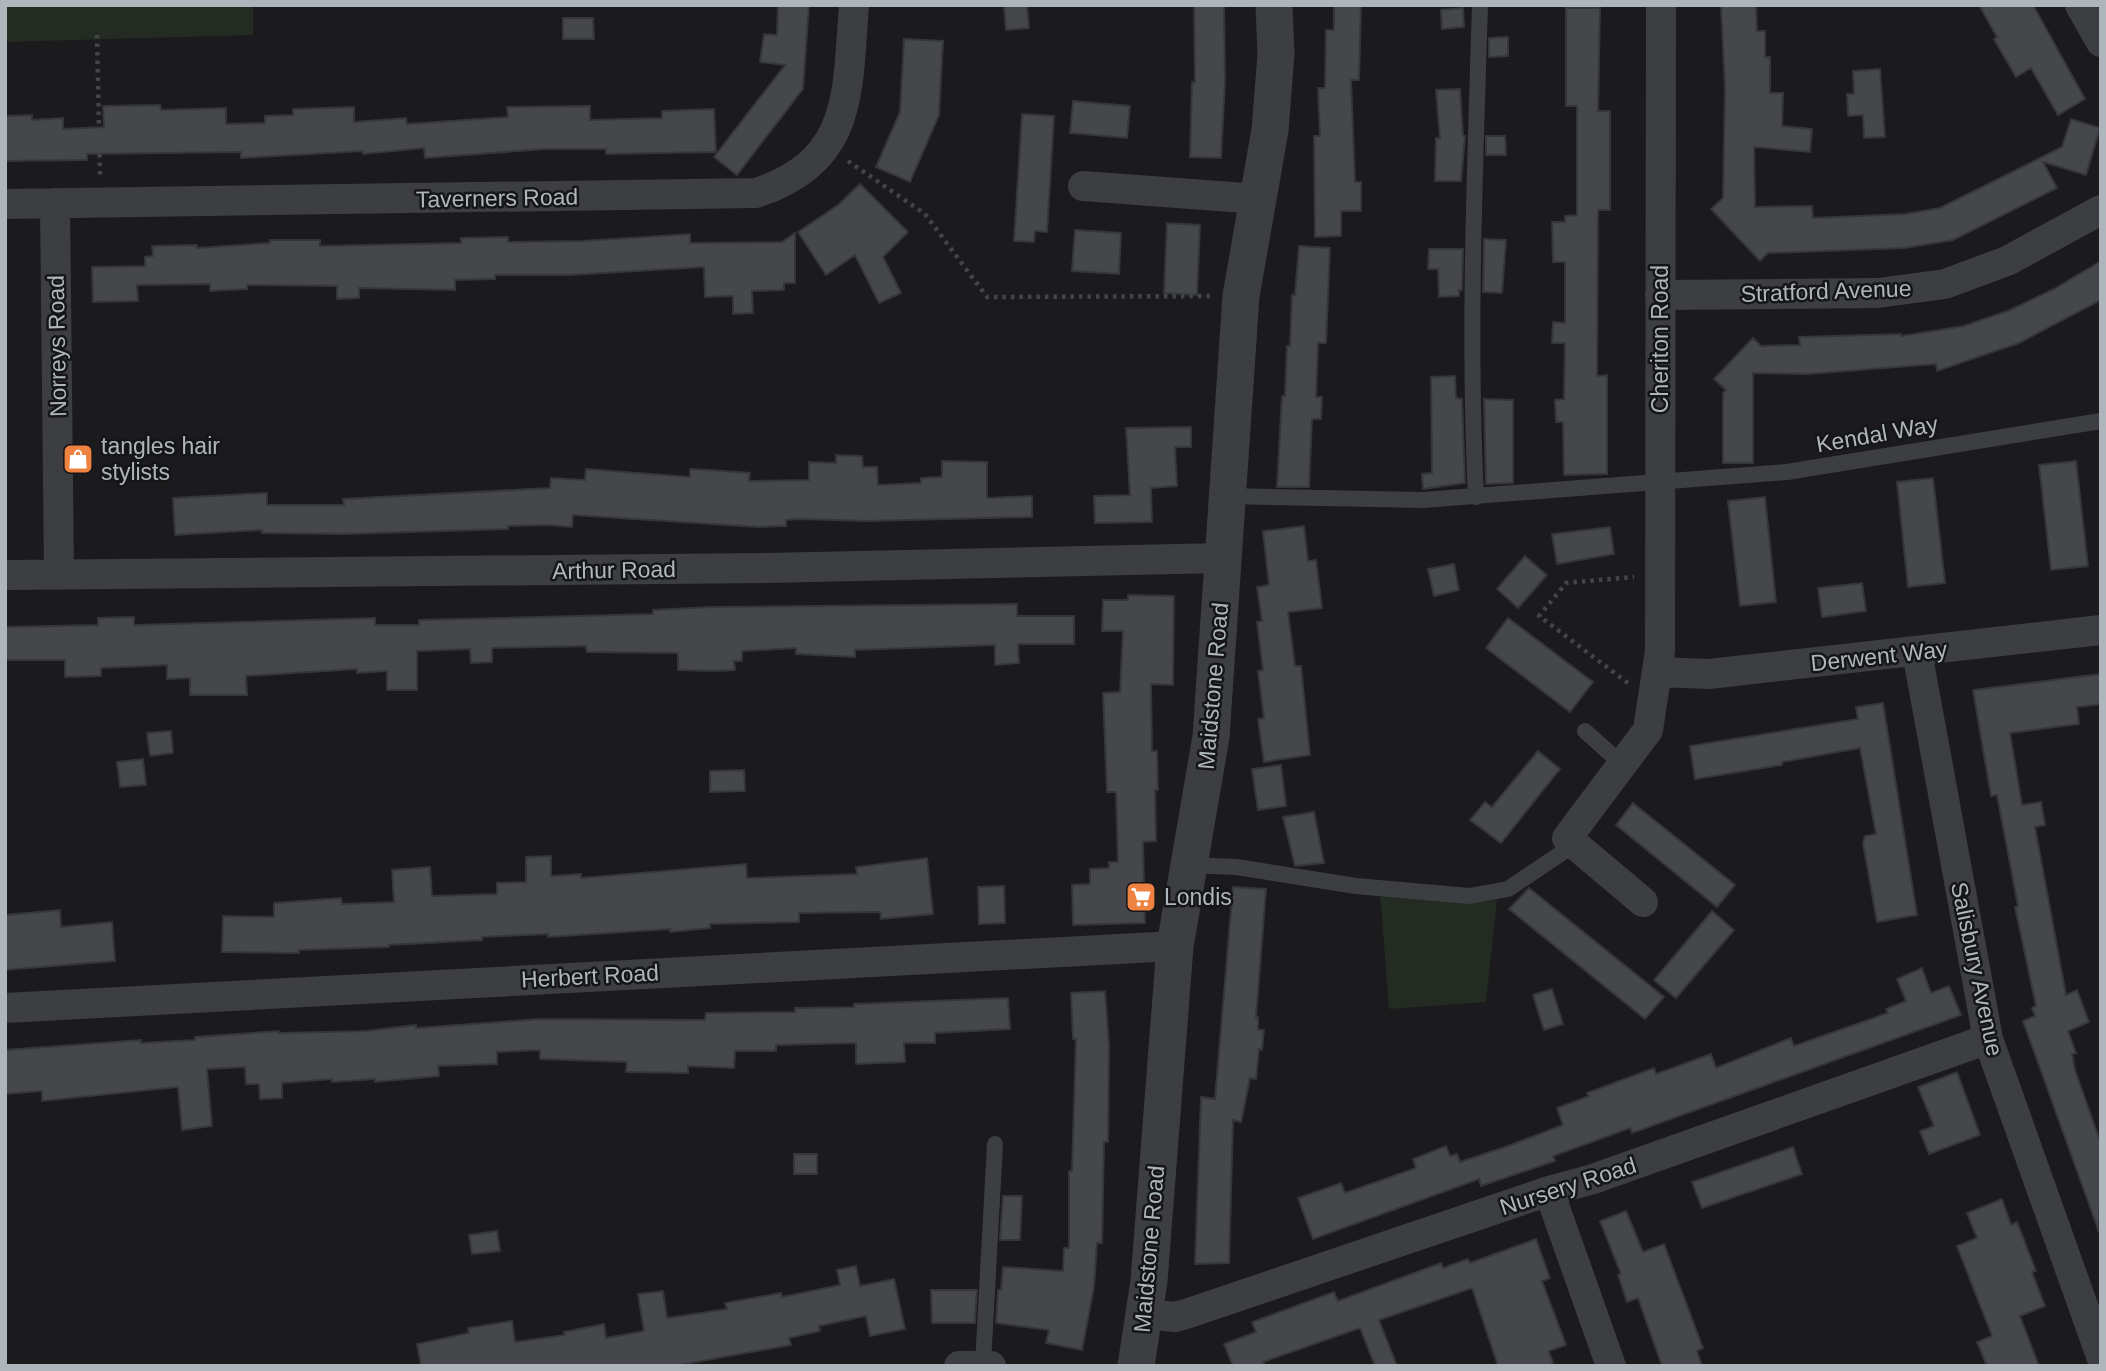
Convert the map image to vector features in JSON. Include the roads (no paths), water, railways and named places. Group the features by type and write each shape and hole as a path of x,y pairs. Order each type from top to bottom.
{"street":[{"name":"Taverners Road","path":"5,204 756,193 794,177 827,145 845,107 854,5"},
{"name":"Maidstone Road","path":"1136,1366 1145,1314 1175,946 1211,737 1225,496 1241,296 1273,104 1274,5"},
{"name":"Cheriton Road","path":"1575,844 1567,838 1648,730 1657,672 1660,575 1661,5"},
{"path":"2080,5 2101,42"},
{"path":"1083,186 1259,199"},
{"name":"Norreys Road","path":"55,204 59,573"},
{"name":"Stratford Avenue","path":"1660,295 1878,293 1945,284 2007,261 2101,210"},
{"name":"Arthur Road","path":"5,575 767,568 1223,558"},
{"name":"Derwent Way","path":"1657,672 1709,674 2101,630"},
{"name":"Salisbury Avenue","path":"1917,652 1988,1039 2101,1356"},
{"path":"1575,844 1643,902"},
{"name":"Herbert Road","path":"5,1008 1175,946"},
{"name":"Nursery Road","path":"1145,1314 1175,1317 1189,1313 1549,1191 1593,1179 1988,1039"},
{"path":"1549,1191 1611,1366"}],"lane":[{"path":"1476,497 1473,429 1473,212 1480,5"},
{"name":"Kendal Way","path":"1225,496 1423,500 1787,472 2101,421"},
{"path":"1585,731 1624,765"},
{"path":"1187,865 1236,867 1356,886 1469,896 1508,889 1575,844"},
{"path":"978,1365 995,1144"}],"place":[{"name":"tangles hair stylists","path":"78,459"},
{"name":"Londis","path":"1141,897"}]}
